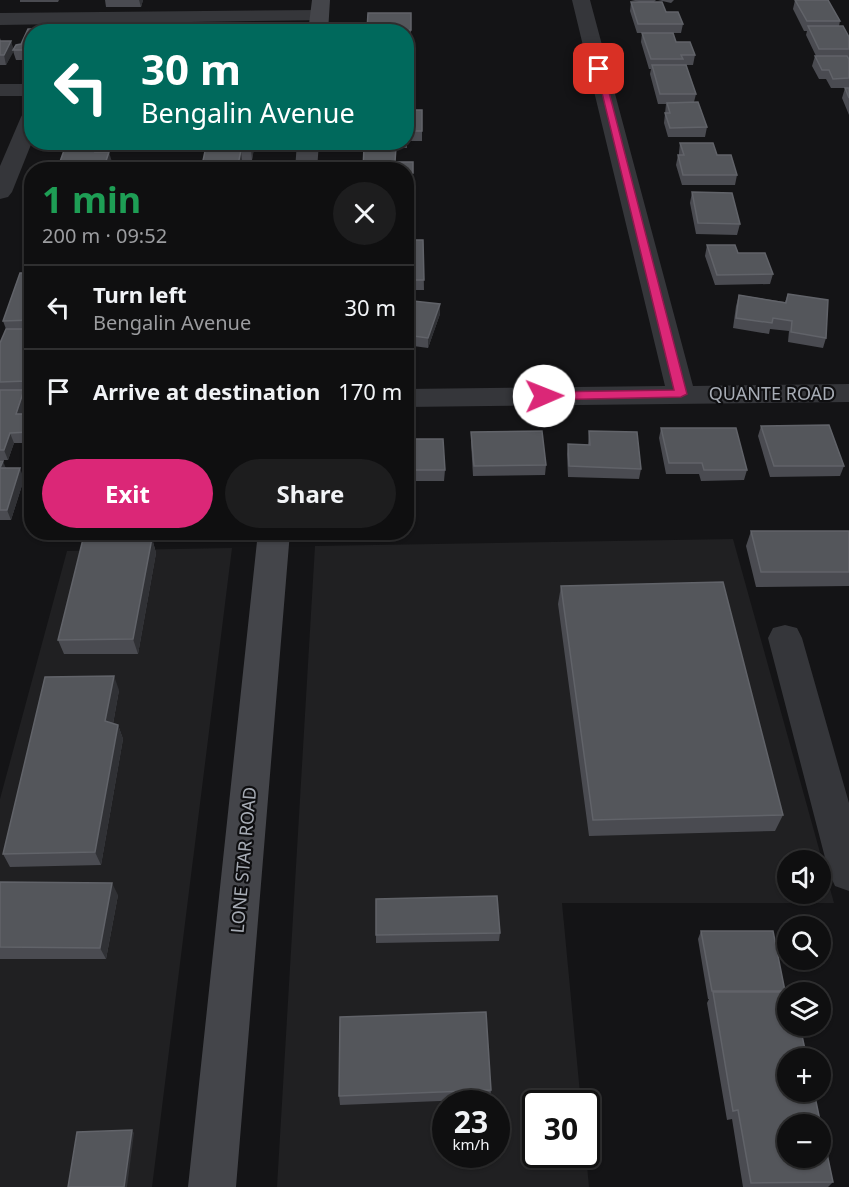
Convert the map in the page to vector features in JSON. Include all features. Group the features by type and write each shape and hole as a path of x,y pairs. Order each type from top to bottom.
{"street":[{"path":"581,0 681,394"},
{"path":"0,19 320,16"},
{"path":"0,90 24,90"},
{"path":"0,192 24,136"},
{"name":"QUANTE ROAD","path":"414,398 849,393"},
{"name":"LONE STAR ROAD","path":"212,1187 273,540"},
{"path":"785,638 849,873"}],"shaded area":[{"path":"733,539 819,850 777,850 777,903 562,903 580,1090 522,1090 522,1168 587,1168 589,1187 277,1187 315,546"},
{"path":"232,548 152,1187 0,1187 0,799 67,551"}],"building":[{"path":"795,0 828,0 840,21 807,21"},
{"path":"631,2 662,2 666,12 678,12 683,24 638,24"},
{"path":"368,13 411,13 411,24 367,24"},
{"path":"808,26 843,26 849,37 849,49 819,49"},
{"path":"642,33 673,33 676,42 690,42 695,55 681,55 683,59 651,59"},
{"path":"24,38 24,50 13,50 16,45 21,44"},
{"path":"0,41 11,41 4,55 0,55"},
{"path":"815,56 847,56 849,78 833,79 829,70 822,70"},
{"path":"652,65 686,65 696,94 660,94"},
{"path":"698,102 707,127 670,128 665,113 670,113 667,103"},
{"path":"414,110 422,110 422,131 414,131"},
{"path":"680,143 713,143 717,155 731,155 737,175 683,175 678,155 684,155"},
{"path":"64,150 109,152 106,162 60,162"},
{"path":"205,150 241,150 239,162 203,162"},
{"path":"364,150 396,150 395,162 363,162"},
{"path":"415,192 415,225 414,225"},
{"path":"692,192 732,193 740,224 698,223"},
{"path":"414,240 423,240 424,280 414,280"},
{"path":"707,245 735,245 738,253 765,253 773,274 717,275"},
{"path":"20,273 24,273 24,320 3,321"},
{"path":"788,294 828,300 826,338 791,332 792,321 773,318 772,323 736,318 739,295 786,303"},
{"path":"414,301 440,304 428,338 414,336"},
{"path":"6,329 24,329 24,381 0,382 0,343"},
{"path":"0,390 24,390 16,414 24,414 24,432 10,433 4,450 0,450"},
{"path":"829,425 844,466 774,466 761,426"},
{"path":"661,428 736,428 747,470 704,470 702,463 669,463"},
{"path":"542,431 546,465 474,466 471,432"},
{"path":"589,431 637,432 641,469 569,466 568,444 590,445"},
{"path":"414,439 443,439 445,470 414,470"},
{"path":"0,468 20,468 7,510 0,510"},
{"path":"751,531 849,531 849,572 761,572"},
{"path":"83,540 152,540 133,639 58,640"},
{"path":"723,582 783,815 593,820 561,586"},
{"path":"114,676 105,721 118,725 95,852 3,854 45,677"},
{"path":"0,882 112,883 100,948 0,947"},
{"path":"497,896 500,933 376,935 376,899"},
{"path":"701,931 773,931 777,951 777,970 781,970 783,982 777,982 777,991 712,991"},
{"path":"713,992 777,992 777,1036 802,1036 805,1048 777,1048 777,1102 816,1102 819,1114 777,1114 777,1168 830,1168 833,1182 751,1183 738,1110 733,1111"},
{"path":"486,1012 491,1090 432,1090 432,1092 339,1096 340,1017"},
{"path":"132,1130 124,1187 68,1187 77,1132"}],"route":[{"path":"544,396 681,394 599,69"}]}
